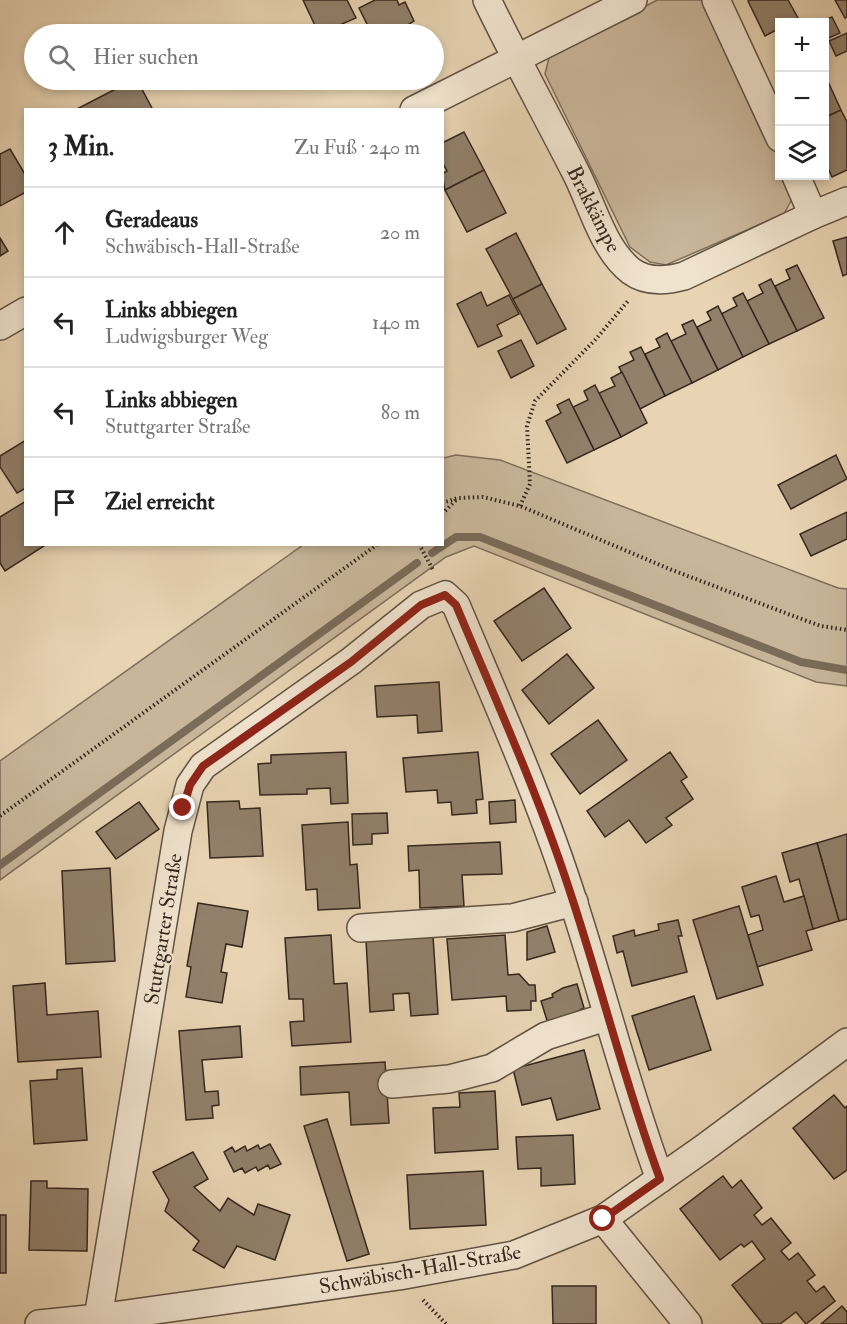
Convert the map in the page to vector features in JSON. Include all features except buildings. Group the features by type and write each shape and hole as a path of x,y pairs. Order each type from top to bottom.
{"street":[{"name":"Brakkämpe","path":"486,0 576,173 609,243 621,261 633,272 646,278"},
{"path":"418,108 633,0"},
{"path":"716,0 775,127"},
{"path":"798,180 813,215"},
{"path":"646,278 668,280 684,276 847,201"},
{"path":"0,326 24,312"},
{"name":"Stuttgarter Straße","path":"98,1318 178,831 190,785 203,766 351,662 421,605 445,595 456,605 483,669 550,833 574,902"},
{"path":"362,928 512,918 574,902 606,1017 660,1179"},
{"path":"392,1084 449,1079 492,1068 546,1036 606,1017"},
{"name":"Schwäbisch-Hall-Straße","path":"39,1324 98,1318 399,1276 514,1255 603,1219 847,1042"},
{"path":"603,1219 688,1324"}],"path":[{"path":"520,506 530,484 528,426 535,401 596,339 646,278"},
{"path":"444,502 458,498 483,497 520,506 672,570 787,614 821,626 847,630"},
{"path":"444,512 458,498"},
{"path":"0,816 375,546"},
{"path":"419,546 432,568"}],"shaded area":[{"path":"657,0 702,0 775,149 775,180 789,180 793,197 784,214 666,265 650,262 630,247 545,74 549,58"},
{"path":"456,455 500,460 838,588 847,589 847,686 816,682 474,546 446,557 0,880 0,761 302,546 444,546 444,458"}],"waterway":[{"path":"444,545 456,537 480,537 801,662 847,670"},
{"path":"432,553 442,546"},
{"path":"0,865 417,563"}],"route":[{"path":"183,808 190,785 203,766 351,662 421,605 445,595 456,605 550,833 574,902 630,1095 660,1179 603,1219"}]}
